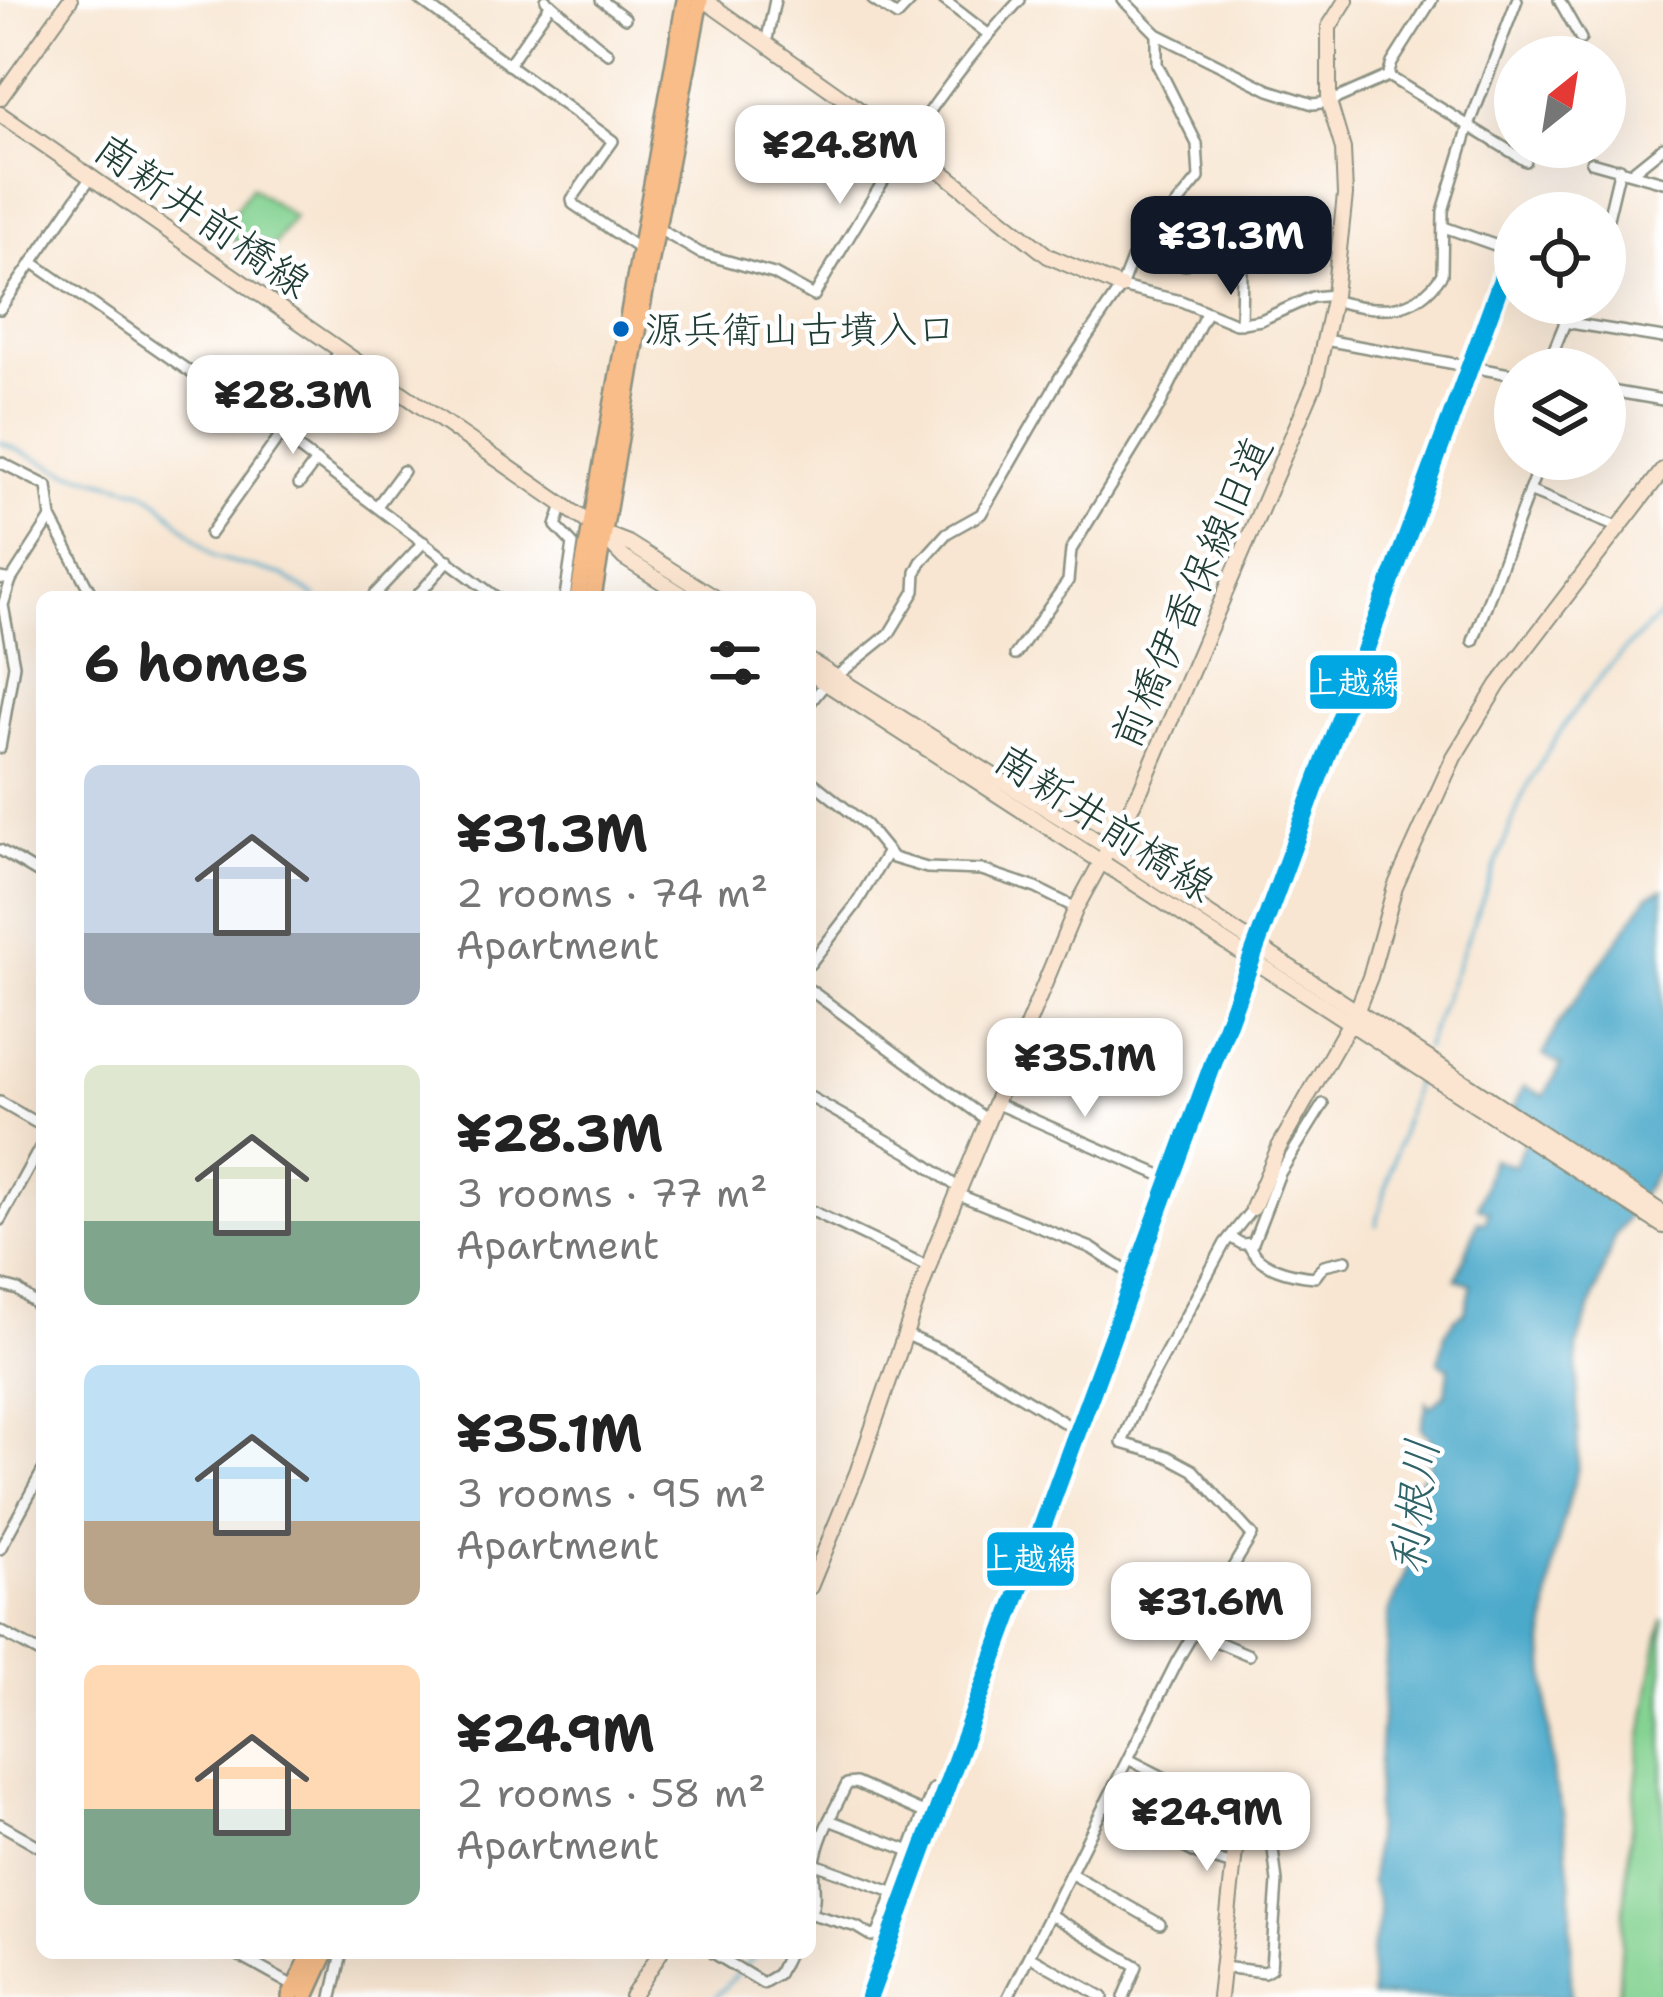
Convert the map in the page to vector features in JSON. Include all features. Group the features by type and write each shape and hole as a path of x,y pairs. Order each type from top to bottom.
{"main road":[{"path":"593,591 598,530 668,72 685,0"},
{"path":"580,591 598,530 702,0"},
{"path":"302,1995 309,1959"},
{"path":"302,1995 323,1959"}],"street":[{"path":"0,98 70,0"},
{"path":"420,0 613,141 572,200 642,250"},
{"path":"601,0 626,18"},
{"path":"702,0 905,142 1048,256 1121,286 1181,301 1241,324 1312,297 1333,297 1387,311 1422,296 1442,274 1443,212 1468,126 1516,0"},
{"path":"766,44 776,0"},
{"path":"873,0 898,16 912,0"},
{"path":"944,0 988,34"},
{"path":"657,228 700,253 775,274 814,296 905,142 1020,0"},
{"path":"1123,0 1157,34 1269,91 1313,104 1329,102 1388,76 1432,0"},
{"name":"前橋伊香保線旧道","path":"816,1573 958,1191 1076,908 1141,789 1302,420 1325,340 1345,195 1342,149 1329,102 1329,27 1346,0"},
{"path":"1559,0 1579,36"},
{"path":"508,65 548,2 608,53"},
{"path":"816,697 889,634 915,591 916,572 934,546 981,514 1136,255 1199,178 1197,144 1157,64 1157,34"},
{"path":"1388,76 1494,142"},
{"name":"南新井前橋線","path":"0,114 563,505 598,530 624,558 676,591"},
{"path":"1618,192 1626,170 1663,147"},
{"path":"1618,168 1663,182"},
{"path":"0,309 91,177"},
{"path":"1444,227 1494,245"},
{"path":"1241,324 1242,266 1256,230"},
{"path":"1136,255 1185,265"},
{"path":"32,262 281,434 488,591"},
{"path":"1015,655 1072,575 1071,550 1159,407 1207,313"},
{"path":"1576,324 1663,338"},
{"path":"1325,340 1494,371"},
{"path":"210,534 340,351"},
{"path":"1626,394 1663,400"},
{"path":"299,484 316,461"},
{"path":"0,462 47,486 51,518 90,591"},
{"path":"1008,1997 1194,1632 1251,1532 1188,1466 1122,1443 1138,1404 1230,1237 1253,1208 1279,1147 1354,1017 1375,963 1395,886 1437,788 1498,685 1663,470"},
{"path":"377,506 403,471"},
{"path":"1473,641 1533,480"},
{"path":"1529,491 1617,527"},
{"path":"563,505 556,526 573,544 566,591"},
{"path":"0,748 14,665 3,605 6,579 51,518"},
{"name":"南新井前橋線","path":"598,530 628,543 704,591"},
{"path":"378,591 424,542"},
{"path":"421,591 448,560"},
{"name":"南新井前橋線","path":"816,666 1663,1213"},
{"name":"南新井前橋線","path":"816,675 833,681"},
{"path":"816,785 866,825 887,853 916,866 1010,878 1076,908"},
{"path":"0,850 36,871"},
{"path":"816,956 855,906 887,853"},
{"path":"816,994 987,1120"},
{"name":"南新井前橋線","path":"1373,1029 1663,1226"},
{"path":"816,1099 909,1153 958,1191 1091,1248 1125,1270"},
{"path":"0,1102 36,1123"},
{"path":"995,1103 1158,1174"},
{"path":"1249,1245 1260,1231 1280,1173 1323,1104"},
{"path":"0,1220 36,1155"},
{"path":"816,1213 929,1267"},
{"path":"1230,1237 1249,1245 1257,1260 1299,1276 1315,1277 1324,1265 1346,1260"},
{"path":"0,1285 16,1289 36,1304"},
{"path":"907,1335 958,1358 1068,1425"},
{"path":"0,1549 36,1483"},
{"path":"816,1542 828,1546"},
{"path":"0,1631 36,1651"},
{"path":"1194,1632 1249,1654"},
{"path":"1128,1760 1239,1814 1264,1819 1271,1827 1277,1882 1270,1970 1222,1967"},
{"path":"816,1861 829,1820 851,1782 925,1813"},
{"path":"1219,1997 1242,1787"},
{"path":"816,1916 874,1936 881,1930 933,1790"},
{"path":"1104,1805 1197,1854 1233,1865"},
{"path":"829,1820 910,1851"},
{"path":"0,1824 36,1845"},
{"path":"816,1864 895,1893"},
{"path":"1070,1874 1160,1924"},
{"path":"1049,1914 1137,1966 1124,1997"},
{"path":"1029,1956 1103,1997"},
{"path":"244,1959 302,1995"},
{"path":"332,1997 341,1959"},
{"path":"632,1997 656,1959"},
{"path":"723,1959 763,1982 778,1973 785,1959"}],"green space":[{"path":"251,187 294,217 264,260 221,230"},
{"path":"1663,1618 1663,1997 1618,1997 1633,1806"}],"water":[{"name":"利根川","path":"1663,889 1663,1161 1614,1238 1577,1348 1578,1467 1554,1557 1544,1645 1553,1779 1563,1812 1571,1888 1571,1997 1372,1997 1370,1960 1379,1912 1371,1883 1389,1610 1405,1577 1416,1520 1409,1513 1409,1494 1428,1469 1431,1438 1421,1429 1427,1402 1431,1407 1446,1393 1449,1368 1439,1362 1445,1334 1465,1312 1471,1284 1456,1279 1478,1221 1485,1222 1489,1211 1478,1207 1492,1159 1514,1166 1527,1136 1505,1125 1524,1086 1544,1096 1561,1065 1543,1055 1557,1026 1649,895"}],"waterway":[{"path":"0,442 64,471 142,491 214,557 284,576 307,591"},
{"path":"1425,1048 1536,771 1602,675 1663,613"},
{"path":"1376,1225 1417,1074"},
{"path":"715,1997 752,1959"}],"transit line":[{"name":"上越線","path":"869,1997 1494,301"}],"place":[{"name":"源兵衛山古墳入口","path":"621,329"}]}
